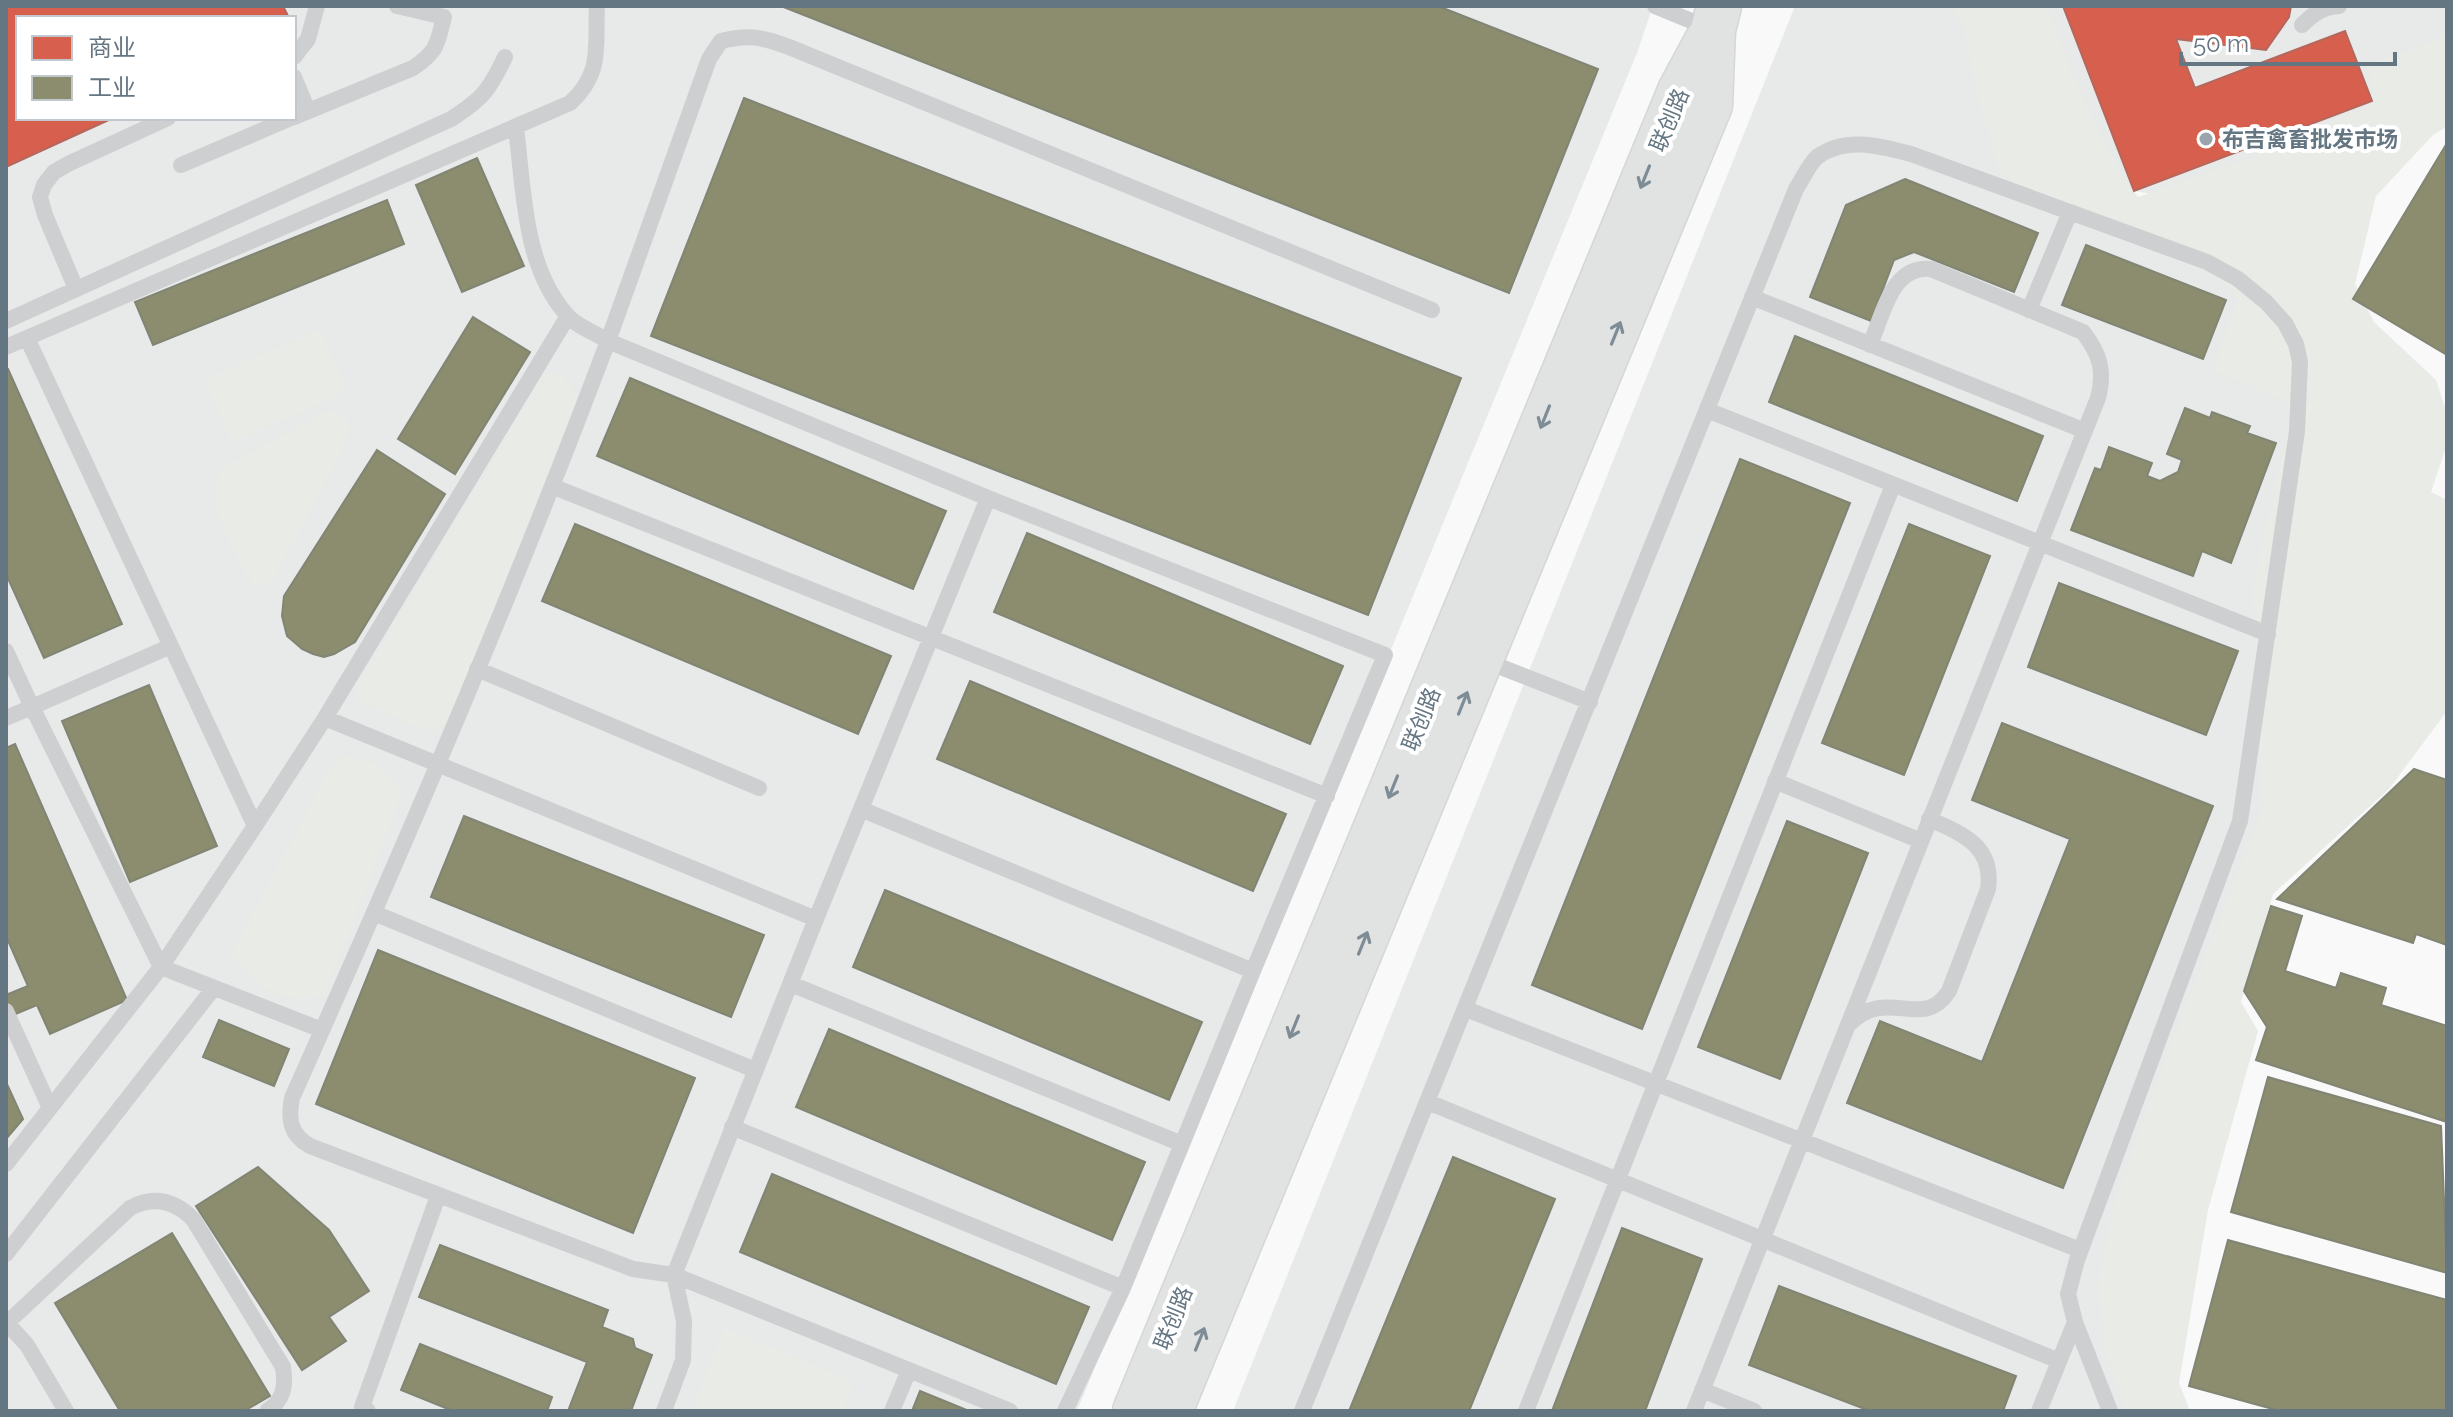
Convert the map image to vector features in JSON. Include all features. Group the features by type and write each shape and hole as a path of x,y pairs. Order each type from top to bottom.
{"street":[{"name":"联创路","path":"1168,1409 1466,653 1710,105 1716,18"}],"lane":[{"path":"296,54 308,39 317,6"},
{"path":"298,115 413,68 430,56 444,17 397,6"},
{"path":"6,347 570,103 585,89 596,63 597,6"},
{"path":"1655,6 1716,18"},
{"path":"2302,25 2314,13 2339,6"},
{"path":"1010,1411 674,1275 633,1269 438,1196 298,1139 289,1115 292,1098 374,913 554,487 709,59 721,41 742,35 764,38 789,47 1432,310"},
{"path":"6,321 451,119 478,101 492,84 505,57"},
{"path":"76,289 45,215 40,197 44,185 54,172 70,163 164,120"},
{"path":"181,165 286,120"},
{"path":"516,128 530,229 540,272 568,316 608,341 988,498 1385,655 1123,1288 1065,1411"},
{"path":"1302,1411 1796,189 1816,158 1842,146 1872,144 1911,154 2207,262 2238,279 2276,312 2296,344 2300,362 2297,431 2240,821 2080,1250 2068,1294 2075,1322 2110,1411"},
{"path":"2029,310 2070,212"},
{"path":"1694,1411 2103,381 2101,363 2083,332 1931,269 1919,267 1898,280 1870,345"},
{"path":"1752,297 2085,431"},
{"path":"6,1164 161,967 255,826 325,718 568,316"},
{"path":"27,338 255,826"},
{"path":"1707,410 2268,634"},
{"path":"1526,1411 1893,485"},
{"path":"554,487 1327,796"},
{"path":"664,1411 683,1360 684,1321 674,1275 988,498"},
{"path":"6,718 171,646"},
{"path":"6,651 161,967 322,1030"},
{"path":"1466,653 1590,702"},
{"path":"477,669 759,788"},
{"path":"325,718 816,919"},
{"path":"1775,781 1921,841"},
{"path":"863,810 1253,971"},
{"path":"1847,1027 1859,1014 1874,1007 1929,1010 1941,1004 1949,991 1988,889 1990,873 1984,856 1973,842 1929,819"},
{"path":"374,913 755,1070"},
{"path":"791,984 1182,1144"},
{"path":"6,1254 213,989"},
{"path":"1466,1009 2080,1250"},
{"path":"6,1011 50,1108"},
{"path":"1428,1102 2059,1361"},
{"path":"732,1127 1123,1288"},
{"path":"363,1410 438,1196"},
{"path":"66,1411 27,1345 7,1322 130,1208 144,1200 164,1201 182,1208 193,1219 283,1367 286,1384 281,1398 267,1411"},
{"path":"2039,1411 2075,1322"},
{"path":"892,1411 909,1370"},
{"path":"1702,1390 1754,1411"}],"shaded area":[{"path":"6,6 1653,6 1637,53 1077,1411 6,1411"},
{"path":"1795,6 1967,6 2011,147 2229,261 2312,348 2262,811 2155,1411 1233,1411"},
{"path":"1950,6 2047,6 2098,130 2138,197 2314,135 2335,119 2374,105 2368,65 2447,36 2447,127 2434,134 2376,196 2355,284 2374,322 2436,380 2447,414 2447,444 2431,492 2447,500 2447,711 2389,789 2273,894 2241,1002 2258,1031 2208,1210 2179,1383 2190,1411 2125,1411 2105,1349 2098,1285 2114,1205 2161,1070 2262,811 2253,586 2287,433 2286,402 2213,370 2238,299 2215,274 2043,208 1998,168 1975,88 1963,23"},
{"name":"布吉禽畜批发市场","path":"1979,6 2447,6 2447,80 2262,213 2094,184"},
{"path":"319,329 348,391 232,443 204,380"},
{"path":"545,374 560,374 578,395 449,721 437,730 424,730 364,704 358,696 358,685"},
{"path":"328,410 343,414 350,425 346,443 274,579 265,585 255,586 225,532 214,499 218,476 221,469"},
{"path":"348,755 372,763 391,777 401,791 397,807 325,994 312,998 286,997 263,986 242,970 233,960 235,947 327,773 337,760"},
{"path":"724,1328 854,1381 842,1411 691,1411"}],"building: 商业":[{"path":"6,6 283,6 288,16 16,16 16,120 109,120 6,167"},
{"path":"2063,6 2291,6 2289,17 2266,50 2176,39 2195,88 2345,31 2372,101 2134,191"}],"building: 工业":[{"path":"781,6 1438,6 1598,69 1509,293"},
{"path":"744,98 1461,378 1368,615 651,336"},
{"path":"2447,143 2447,355 2353,299"},
{"path":"477,158 524,266 462,292 416,185"},
{"path":"1905,179 2038,233 2014,292 1914,252 1894,260 1871,321 1810,297 1846,205"},
{"path":"387,200 404,244 153,345 135,302"},
{"path":"2086,245 2226,300 2203,359 2062,305"},
{"path":"473,317 530,352 455,474 398,439"},
{"path":"1795,336 2043,436 2017,501 1769,402"},
{"path":"8,369 122,624 44,658 6,574"},
{"path":"630,378 946,511 913,589 597,456"},
{"path":"2185,408 2210,418 2212,412 2250,426 2247,433 2276,443 2231,563 2202,551 2193,576 2071,530 2095,468 2101,470 2109,447 2152,463 2147,476 2160,481 2178,472 2182,460 2167,454"},
{"path":"377,450 445,494 355,642 324,657 313,654 287,636 282,616 284,596"},
{"path":"1740,459 1850,503 1642,1029 1532,985"},
{"path":"575,524 891,656 858,734 542,601"},
{"path":"1909,524 1990,556 1904,775 1822,743"},
{"path":"1027,533 1343,666 1310,744 994,612"},
{"path":"2059,583 2238,651 2206,735 2028,667"},
{"path":"970,681 1286,814 1253,891 937,759"},
{"path":"149,685 217,846 130,882 62,721"},
{"path":"2002,723 2213,806 2063,1188 1847,1103 1880,1021 1982,1062 2070,839 1972,800"},
{"path":"15,744 127,1000 50,1034 37,1005 6,1018 6,995 28,986 6,936 6,748"},
{"path":"2414,769 2447,780 2447,945 2416,934 2413,943 2277,899"},
{"path":"464,816 764,935 731,1017 431,897"},
{"path":"1787,821 1868,853 1780,1079 1698,1047"},
{"path":"885,890 1202,1022 1169,1100 853,967"},
{"path":"2271,906 2302,916 2285,971 2336,988 2341,973 2386,988 2381,1005 2447,1026 2447,1122 2256,1060 2267,1027 2244,991"},
{"path":"378,950 695,1078 633,1233 316,1104"},
{"path":"219,1020 289,1049 274,1086 203,1057"},
{"path":"829,1029 1145,1162 1112,1240 796,1107"},
{"path":"2268,1077 2441,1126 2447,1273 2231,1212"},
{"path":"6,1082 23,1119 6,1139"},
{"path":"1453,1157 1555,1199 1469,1411 1349,1411"},
{"path":"258,1167 329,1230 369,1291 329,1317 346,1341 302,1370 196,1206"},
{"path":"772,1174 1089,1307 1056,1384 740,1252"},
{"path":"1622,1228 1702,1259 1645,1411 1552,1411"},
{"path":"172,1233 270,1396 244,1411 120,1411 55,1303"},
{"path":"2228,1240 2447,1300 2447,1411 2280,1411 2189,1386"},
{"path":"440,1245 608,1310 602,1327 633,1339 635,1348 652,1355 631,1411 568,1411 587,1362 419,1297"},
{"path":"1779,1286 2016,1376 2003,1411 1870,1411 1749,1365"},
{"path":"420,1344 552,1397 547,1411 453,1411 401,1390"},
{"path":"920,1391 969,1411 912,1411"}],"place":[{"name":"布吉禽畜批发市场","path":"2206,139"}]}
